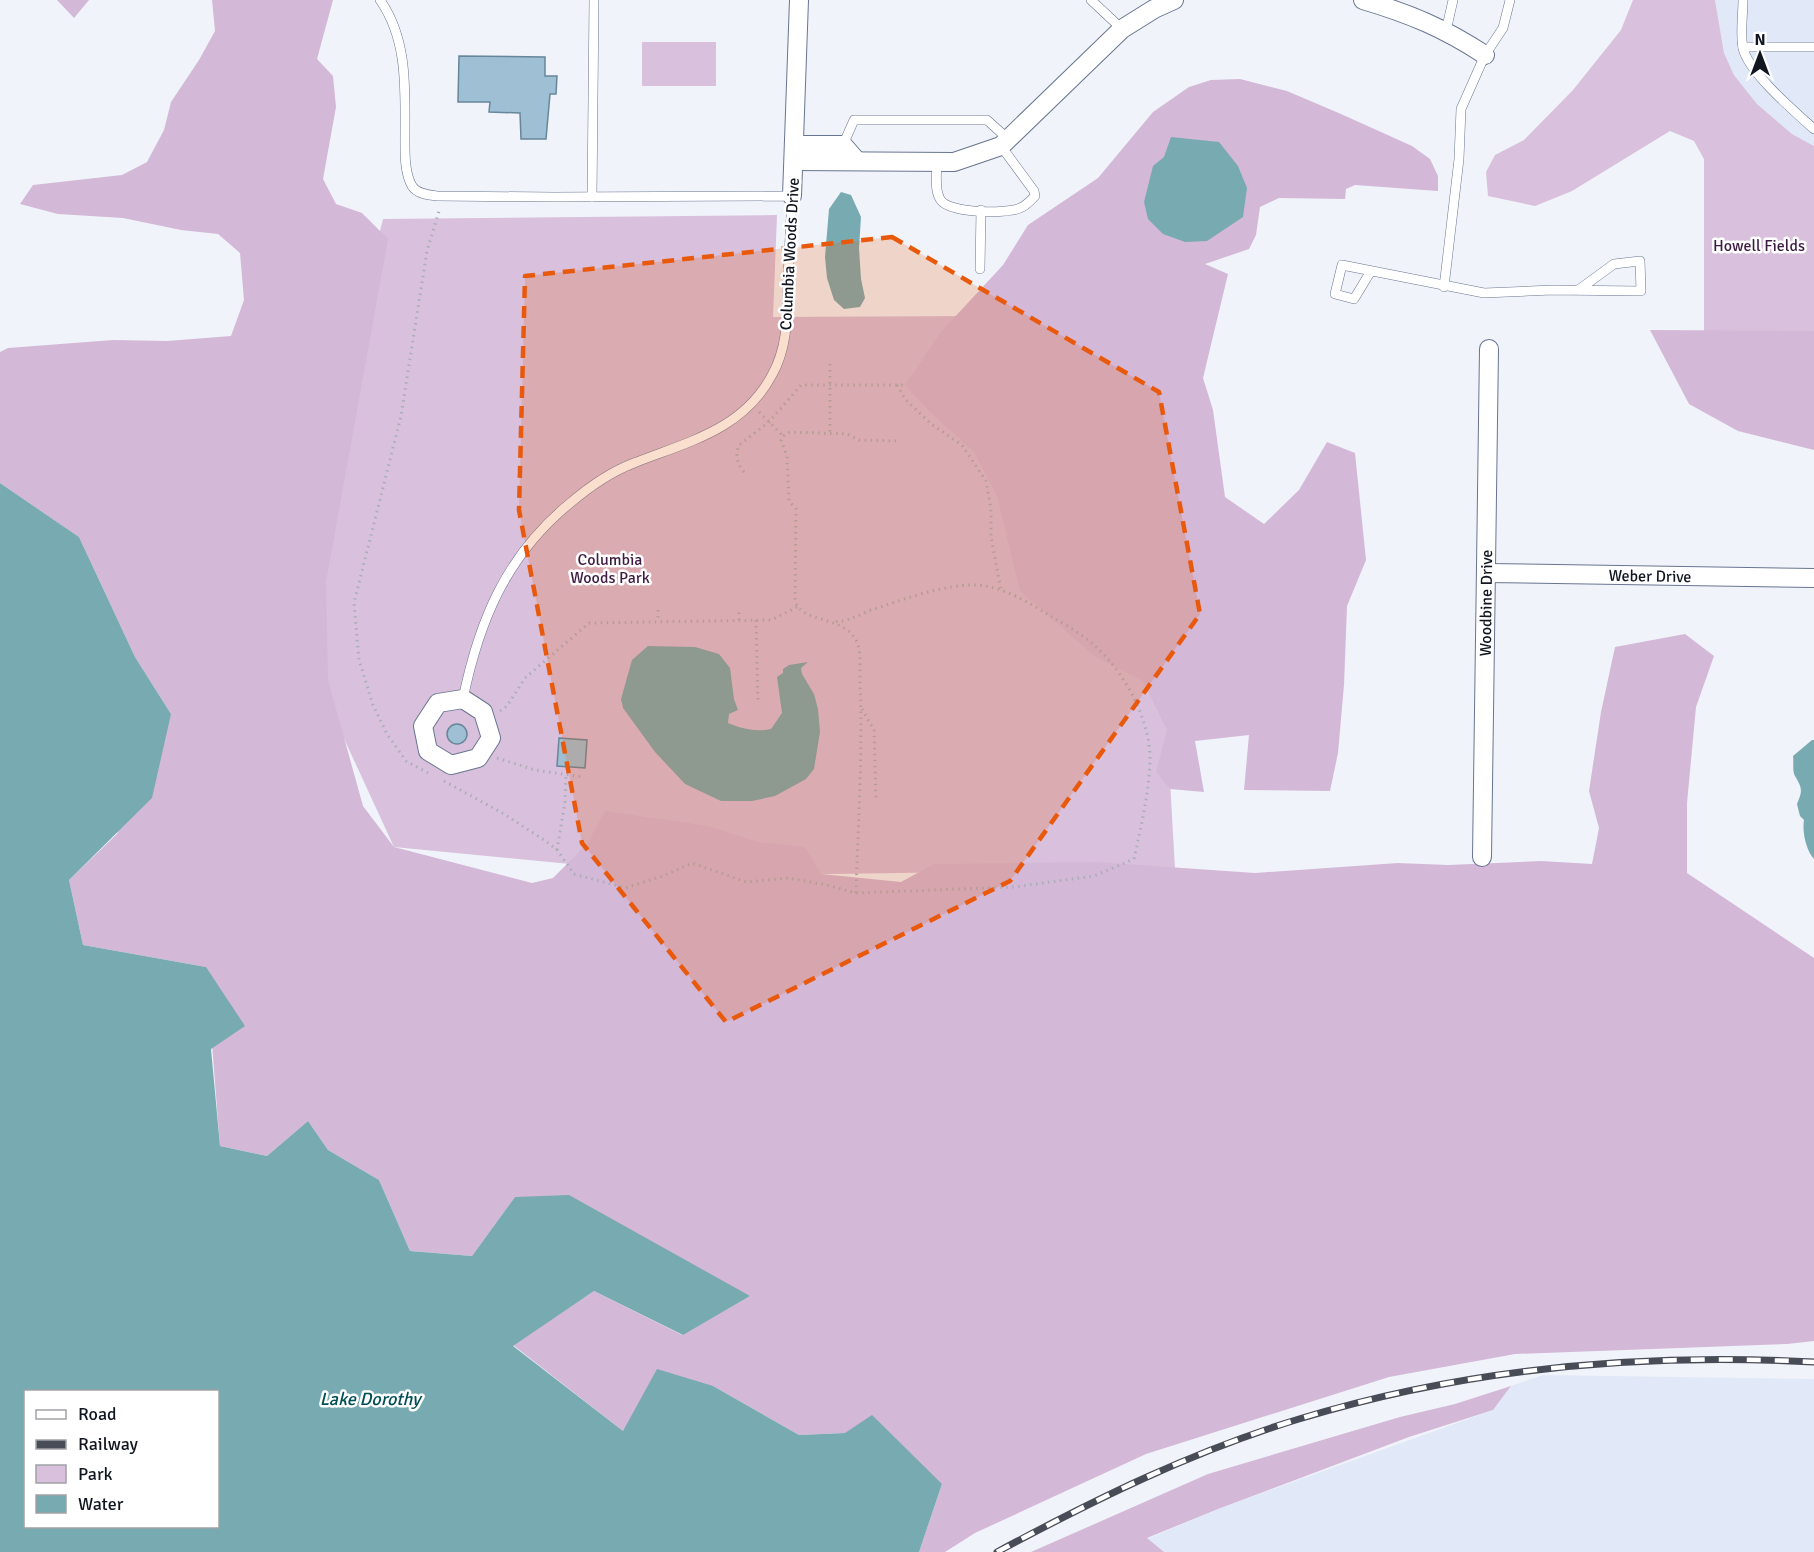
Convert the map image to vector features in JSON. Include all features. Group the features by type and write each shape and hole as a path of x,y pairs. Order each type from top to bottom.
{"street":[{"name":"Columbia Woods Drive","path":"792,196 799,0"},
{"name":"Columbia Woods Drive","path":"794,153 857,161 954,162 1005,142 1122,29 1154,9 1174,0"},
{"path":"1363,0 1407,13 1446,31 1485,55"},
{"path":"794,153 843,144 857,161"},
{"name":"Woodbine Drive","path":"1482,856 1489,349"},
{"name":"Weber Drive","path":"1486,573 1814,578"},
{"path":"463,699 483,712 485,719 490,738 478,758 451,765 428,751 423,726 438,703 463,699"}],"lane":[{"path":"380,0 399,41 404,67 405,158 413,188 421,193 443,196 792,196"},
{"path":"592,197 594,0"},
{"path":"1091,0 1122,29"},
{"path":"1446,31 1454,0"},
{"path":"1444,286 1459,159 1461,109 1485,55 1503,28 1510,0"},
{"path":"1743,0 1743,47 1755,70 1814,129"},
{"path":"1743,47 1814,47"},
{"path":"843,144 854,120 987,120 1005,142 1035,196 1019,208 954,209 940,200 937,193 937,162"},
{"name":"Columbia Woods Drive","path":"463,699 471,659 489,608 510,570 538,531 602,479 634,463 722,428 751,405 772,376 784,342 792,196"},
{"path":"980,269 981,210"},
{"path":"1371,271 1484,293 1641,291 1640,261 1614,264 1577,291"}],"path":[{"path":"431,774 406,761 387,734 373,705 359,660 354,603 401,416 427,250 443,196"},
{"path":"830,364 830,433"},
{"path":"744,472 739,466 737,457 739,445 769,422 801,385 905,385"},
{"path":"897,385 905,399 923,416 962,445 986,481 991,509 991,537 1001,590"},
{"path":"751,405 783,436"},
{"path":"856,893 861,705 858,644 848,631 833,622 807,614 797,607 795,602 796,509 789,501 789,466 781,440 790,432 847,434 859,441 900,441"},
{"path":"439,778 504,814 557,850 574,874 625,888 663,876 692,862 746,882 788,878 856,893 1025,886 1094,876 1134,859 1146,806 1150,759 1148,739 1138,704 1122,678 1095,645 1032,605 1001,590 970,585 939,590 869,611 849,621 833,622"},
{"path":"485,719 507,706 525,678 589,623 776,619 797,607"},
{"path":"658,610 658,621"},
{"path":"739,620 740,610"},
{"path":"756,620 758,703"},
{"path":"861,705 874,730 876,800"},
{"path":"483,750 495,758 535,770 583,777"},
{"path":"557,850 565,802 566,775"}],"highlighted area":[{"path":"892,237 1159,392 1200,614 1010,881 726,1022 582,843 519,510 525,276"}],"shaded area":[{"path":"57,0 89,0 74,18"},
{"path":"212,0 333,0 317,59 333,76 336,107 323,179 336,204 362,213 388,239 326,582 328,680 363,806 394,847 532,883 553,878 587,844 605,811 708,826 758,842 805,847 821,874 901,882 934,864 1096,862 1255,873 1398,863 1448,865 1541,861 1592,864 1599,828 1589,791 1601,712 1615,647 1685,634 1714,656 1696,707 1687,803 1687,873 1814,958 1814,1341 1787,1344 1515,1354 1389,1377 1146,1454 975,1533 945,1552 919,1552 942,1484 845,1433 799,1435 713,1386 623,1431 513,1345 594,1291 682,1335 750,1296 515,1197 472,1256 410,1251 379,1180 328,1150 308,1121 267,1156 220,1146 206,967 83,945 69,880 117,834 171,714 135,657 79,537 0,483 0,352 8,348 113,340 167,341 231,336 244,300 240,253 218,234 181,230 123,218 58,214 20,204 33,185 122,175 147,162 164,130 171,102 215,31"},
{"path":"1715,0 1814,0 1814,146 1792,134 1757,104 1734,75 1724,53"},
{"path":"1240,79 1287,91 1412,146 1430,159 1438,176 1438,191 1355,185 1346,189 1345,199 1279,198 1260,207 1256,235 1249,249 1205,264 1228,274 1203,378 1213,410 1225,497 1264,524 1299,490 1327,442 1355,453 1366,560 1347,606 1344,685 1338,753 1330,791 1244,790 1249,735 1195,741 1204,792 1170,789 1156,772 1167,730 1143,681 1094,656 1020,591 997,496 974,452 930,412 905,385 940,333 1003,265 1028,225 1098,178 1153,112 1189,87 1211,80"},
{"path":"1650,330 1814,331 1814,450 1738,431 1689,404"},
{"path":"1543,1375 1814,1379 1814,1552 1164,1552 1147,1539 1218,1509 1493,1410 1511,1386"},
{"path":"1511,1386 1493,1410 1409,1437 1147,1538 1164,1552 1031,1552 1208,1474"}],"green space":[{"name":"Howell Fields","path":"1633,0 1715,0 1724,53 1734,75 1757,104 1792,134 1814,146 1814,335 1791,331 1704,332 1704,159 1694,141 1670,131 1572,191 1535,206 1488,196 1486,172 1495,155 1524,140 1573,90 1621,30"},
{"path":"642,42 716,42 716,86 642,86"},
{"name":"Columbia Woods Park","path":"777,215 773,317 978,316 1164,675 1175,869 694,876 394,847 311,667 313,496 383,219"}],"water":[{"path":"1171,137 1219,142 1238,166 1247,188 1243,217 1207,241 1185,242 1163,234 1148,219 1144,202 1153,166 1164,157"},
{"path":"841,192 851,195 861,217 859,248 865,298 860,307 844,309 834,300 827,278 825,257 829,209"},
{"name":"Lake Dorothy","path":"0,483 79,537 135,657 171,714 152,798 69,880 83,945 206,967 245,1026 211,1049 220,1146 267,1156 308,1121 328,1150 379,1180 410,1251 472,1256 515,1197 569,1195 750,1296 683,1335 594,1291 513,1346 623,1431 657,1369 713,1386 799,1435 845,1433 872,1415 942,1484 919,1552 0,1552"},
{"path":"648,646 695,647 719,654 730,668 734,699 738,710 729,714 728,723 755,730 771,729 782,713 777,677 783,673 783,669 789,665 808,662 801,668 802,674 814,694 820,732 814,769 806,779 775,796 752,801 721,801 685,784 655,752 623,708 621,699 632,660"},
{"path":"1814,740 1814,859 1805,841 1804,820 1800,816 1797,804 1801,789 1793,769 1793,756"}],"building":[{"path":"459,56 545,57 545,76 557,76 556,94 550,94 546,139 521,139 520,113 489,112 490,102 458,102"},
{"path":"453,724 461,724 467,730 467,738 461,744 453,744 447,738 447,730"},
{"path":"559,738 587,740 585,768 557,766"}],"railway":[{"path":"997,1552 1070,1514 1182,1461 1299,1419 1426,1387 1554,1368 1619,1363 1684,1360 1814,1362"}]}
